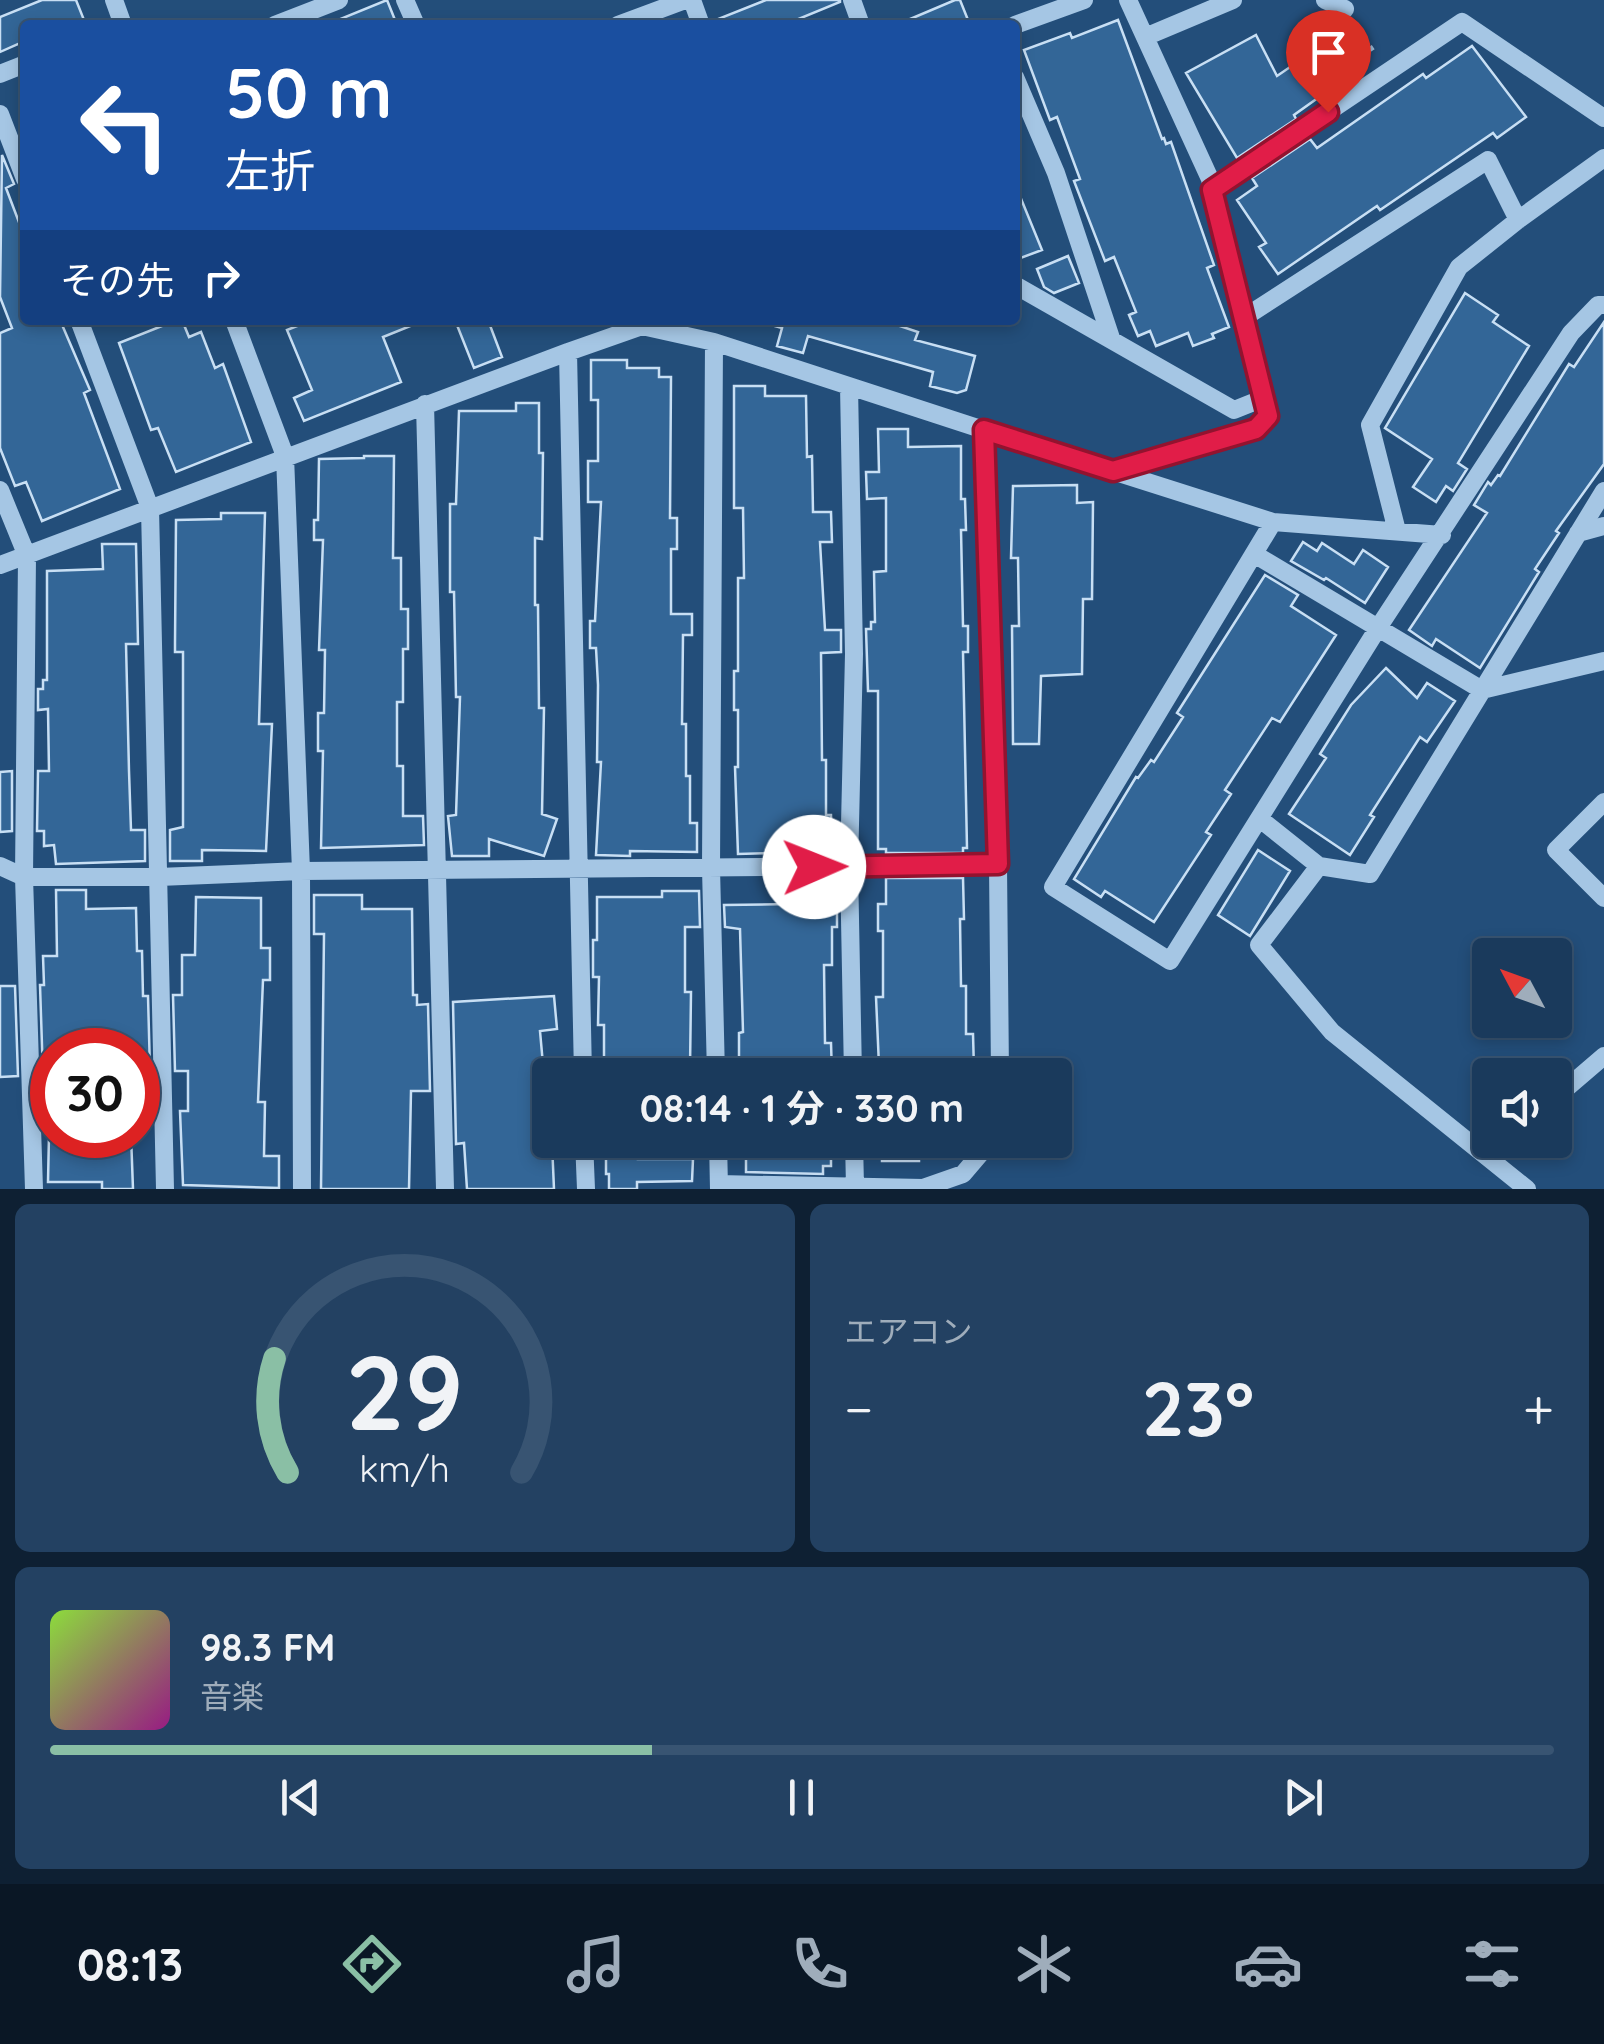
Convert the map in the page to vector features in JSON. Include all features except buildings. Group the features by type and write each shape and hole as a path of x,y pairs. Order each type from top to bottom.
{"street":[{"path":"289,20 339,0"},
{"path":"632,20 688,0"},
{"path":"1020,24 1084,0"},
{"path":"1113,471 1256,429 1268,416 1212,190 1128,0"},
{"path":"1145,38 1233,0"},
{"path":"1325,0 1345,8"},
{"path":"1212,190 1462,22 1604,118"},
{"path":"1020,89 1056,173 1111,338"},
{"path":"0,114 20,166"},
{"path":"1396,531 1370,425 1459,266 1604,158"},
{"path":"1242,319 1488,160 1518,220"},
{"path":"1020,287 1234,410 1264,398"},
{"path":"1273,522 1054,887 1170,961 1378,628 1571,333 1598,305 1604,305"},
{"path":"81,325 150,508 165,1189"},
{"path":"236,325 285,456 300,871 302,1189"},
{"path":"0,565 642,326 714,342 1273,522 1442,534"},
{"path":"714,342 711,868 716,1058"},
{"path":"568,352 583,1058"},
{"path":"850,386 853,1058"},
{"path":"425,404 444,1189"},
{"path":"984,430 998,864 1000,1058"},
{"path":"0,490 27,556 24,877 34,1189"},
{"path":"1260,819 1320,866 1370,874 1604,491"},
{"path":"1578,533 1604,526"},
{"path":"1254,554 1482,690 1604,660"},
{"path":"1604,802 1556,850 1604,898"},
{"path":"0,866 24,877 159,877 300,871 998,864"},
{"path":"1320,866 1259,945 1332,1032 1472,1143"},
{"path":"1572,1083 1604,1056"},
{"path":"585,1158 586,1189"},
{"path":"718,1158 719,1187 922,1188 962,1174 976,1158"},
{"path":"854,1158 855,1186"},
{"path":"1490,1158 1527,1189"}],"path":[{"path":"1345,8 1386,72"}],"route":[{"path":"814,867 998,864 984,430 1113,471 1256,429 1268,416 1212,190 1328,112"}]}
